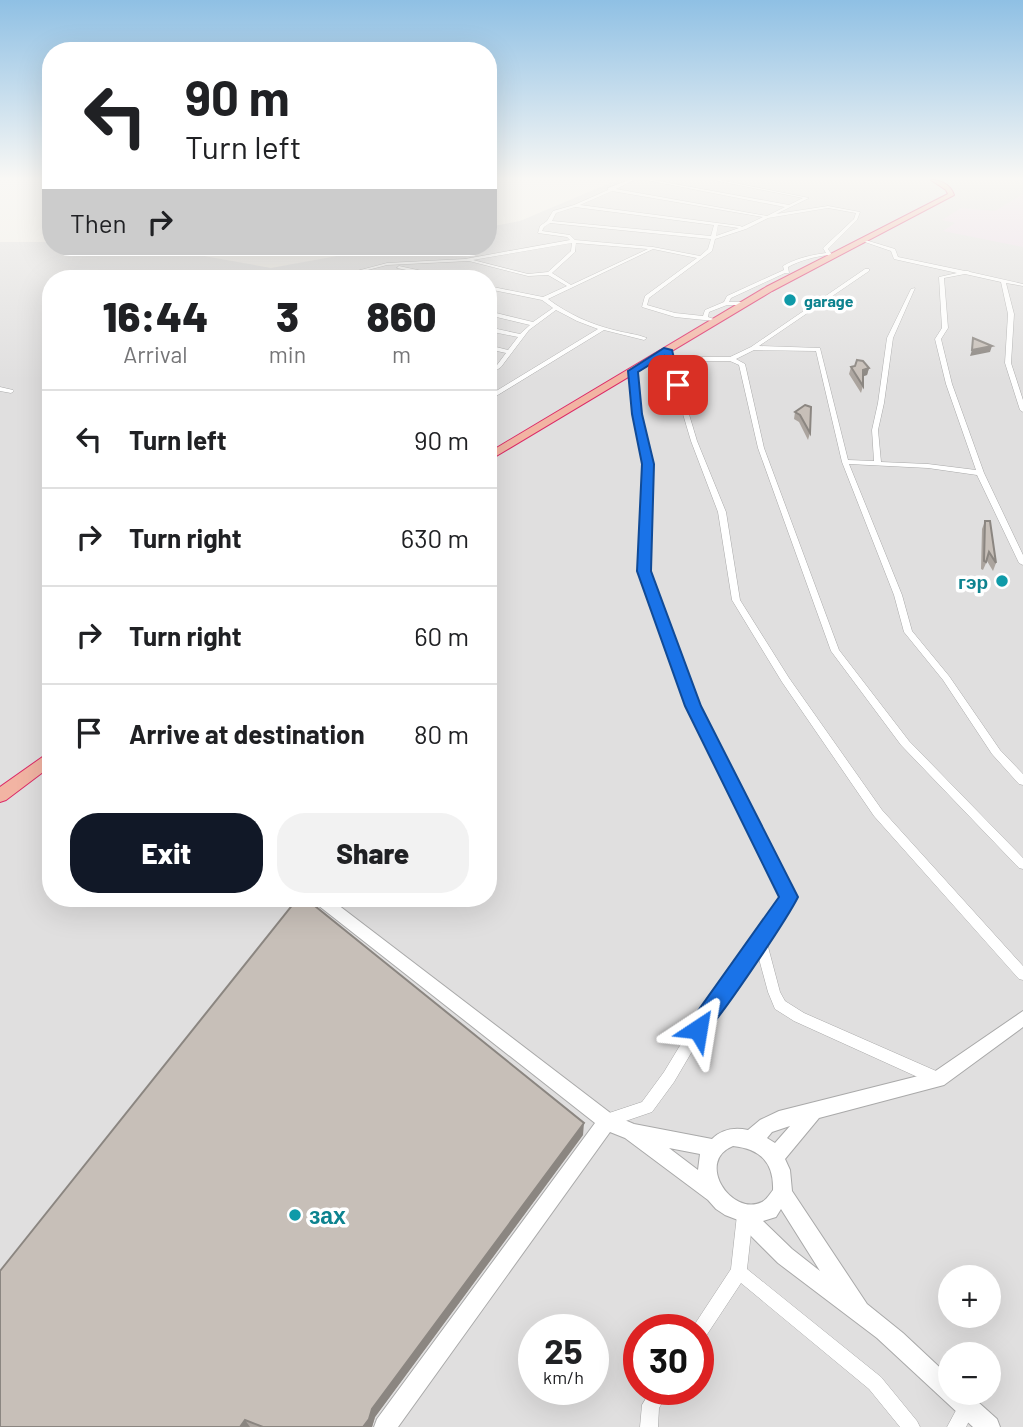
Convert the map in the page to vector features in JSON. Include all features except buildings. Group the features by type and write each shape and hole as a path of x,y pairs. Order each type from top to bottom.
{"highway":[{"path":"497,453 633,371 669,355 789,274 849,247"},
{"path":"0,796 42,764"}],"street":[{"path":"497,254 541,247"},
{"path":"550,273 573,251 573,247"},
{"path":"637,247 700,257"},
{"path":"711,247 647,297 644,306 675,315 716,321"},
{"path":"828,247 825,250 830,255"},
{"path":"883,247 893,250 897,258 1023,285"},
{"path":"544,299 653,248"},
{"path":"364,270 387,264 465,260 488,256"},
{"path":"465,260 528,275 550,273 570,286"},
{"path":"387,264 414,270"},
{"path":"731,359 754,348 867,270"},
{"path":"968,272 941,277 945,328 938,339 948,384 980,472 1023,563"},
{"path":"726,303 729,297 789,274"},
{"path":"1003,282 1011,314 1009,363 1023,410"},
{"path":"497,289 544,299 555,309 601,329 644,338"},
{"path":"878,463 875,430 890,338 913,289"},
{"path":"705,318 707,312 726,303 743,304"},
{"path":"497,363 521,336 555,309"},
{"path":"497,315 534,324"},
{"path":"497,393 601,329"},
{"path":"497,331 521,336"},
{"path":"754,348 818,349 845,462 898,595 908,632 946,678 996,752 1023,780"},
{"path":"497,350 509,352"},
{"path":"1023,865 905,743 835,651 761,448 742,364 731,359 669,355 694,441 722,512 736,600 785,680 878,813 1023,975"},
{"path":"385,1427 607,1121 647,1107 669,1077 712,1005 761,942 789,897 693,706 644,571 648,464 637,414 633,371"},
{"path":"0,389 11,391"},
{"path":"845,462 928,466 980,472"},
{"path":"331,907 607,1121 631,1132 733,1210 746,1214 768,1210 782,1193"},
{"path":"761,942 780,1005 799,1017 938,1079"},
{"path":"753,1138 766,1126 938,1079 1023,1018"},
{"path":"775,1157 814,1111"},
{"path":"631,1132 714,1148"},
{"path":"714,1193 706,1168 708,1157 714,1148 733,1137 753,1138 775,1157 781,1169 782,1193 863,1313"},
{"path":"711,1314 739,1272 746,1214"},
{"path":"746,1214 764,1239 807,1275 863,1313 938,1381"},
{"path":"739,1272 875,1383 911,1427"},
{"path":"649,1427 651,1405"},
{"path":"956,1405 956,1427"},
{"path":"965,1405 989,1427"}],"shaded area":[{"path":"0,247 42,247 42,256 204,256 271,268 337,256 497,256 497,247 1023,247 1023,1427 0,1427"}],"place":[{"name":"garage","path":"790,300"},
{"name":"гэр","path":"1002,581"},
{"name":"зах","path":"295,1215"}],"route":[{"path":"678,385 667,350 633,371 637,414 648,464 644,571 693,706 789,897 761,942 712,1005 698,1029"}]}
